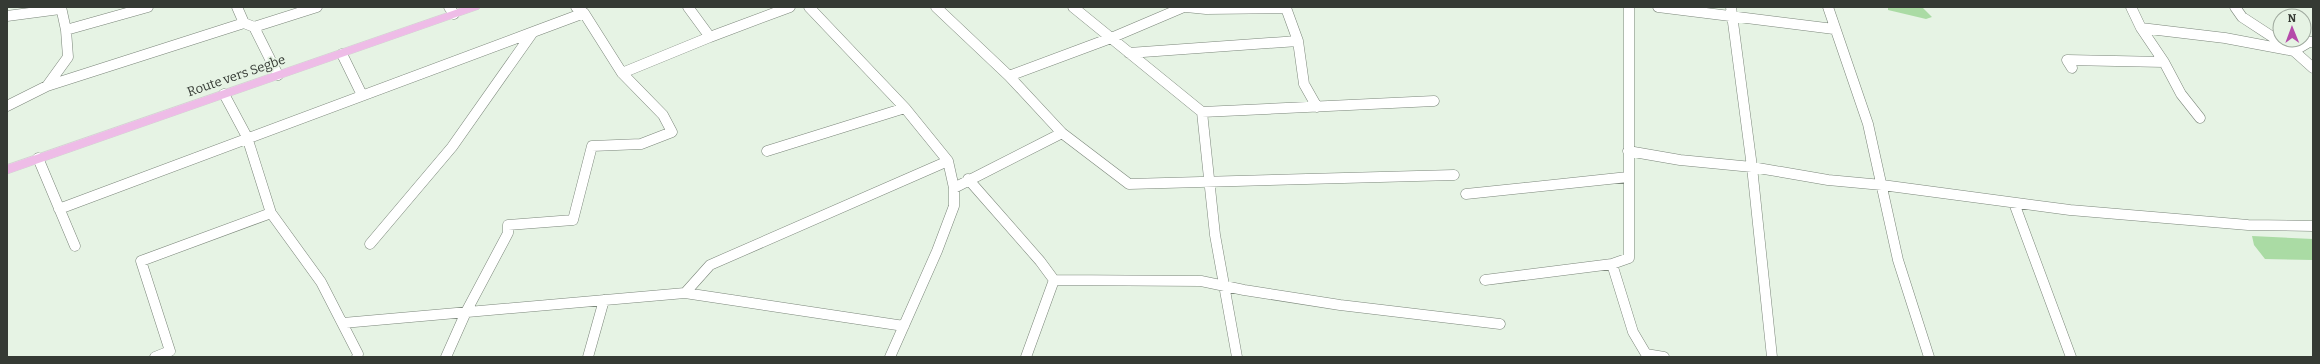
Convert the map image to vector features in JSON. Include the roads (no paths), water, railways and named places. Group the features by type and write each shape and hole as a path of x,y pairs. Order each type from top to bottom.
{"main road":[{"name":"Route vers Segbe","path":"7,170 342,54 451,10 475,7"}],"street":[{"path":"66,30 148,7"},
{"path":"237,7 244,23"},
{"path":"7,106 47,86 244,23 254,27 317,7"},
{"path":"446,357 466,312 508,233 508,225 573,220 592,146 641,144 672,132 663,115 622,73 584,13 576,7"},
{"path":"688,7 710,37"},
{"path":"622,73 710,37 790,7"},
{"path":"809,7 904,108 948,161 954,188 954,206 890,357"},
{"path":"936,7 1009,76 1062,133 1129,184 1454,175"},
{"path":"1073,7 1202,112 1434,101"},
{"path":"1009,76 1111,38 1185,7 1206,9 1285,7 1298,41 1304,84 1316,107"},
{"path":"1485,280 1612,264 1629,258 1629,7"},
{"path":"1658,7 1732,12 1834,29"},
{"path":"1828,7 1834,29 1868,124 1898,260 1929,357"},
{"path":"2131,7 2141,28 2164,62 2181,94 2200,118"},
{"path":"2235,7 2242,17 2294,51 2313,68"},
{"path":"7,16 61,8 66,30 68,57 47,86"},
{"path":"1732,12 1752,167 1772,357"},
{"path":"58,209 247,137 584,13"},
{"path":"254,27 278,75"},
{"path":"2141,28 2225,38 2294,51 2309,42 2313,42"},
{"path":"370,244 452,147 533,32"},
{"path":"1129,53 1298,41"},
{"path":"342,54 362,95"},
{"path":"2072,68 2067,60 2164,62"},
{"path":"224,94 247,137 271,213 321,282 358,354 357,357"},
{"path":"767,151 904,108"},
{"path":"1202,112 1206,182 1222,286 1237,357"},
{"path":"954,188 968,179 1062,133"},
{"path":"1628,151 1680,160 1752,167 1828,180 1882,185 2070,210 2248,225 2313,226"},
{"path":"38,158 58,209 75,246"},
{"path":"685,293 710,265 948,161"},
{"path":"1466,194 1628,177"},
{"path":"968,179 1040,261 1054,280"},
{"path":"2014,203 2071,357"},
{"path":"155,357 170,351 141,261 271,213"},
{"path":"1612,264 1620,296 1633,332 1646,354 1664,357"},
{"path":"1054,280 1200,281 1222,286 1405,314 1500,324"},
{"path":"1026,357 1054,280"},
{"path":"343,323 685,293 904,326"},
{"path":"588,357 604,300"}]}
